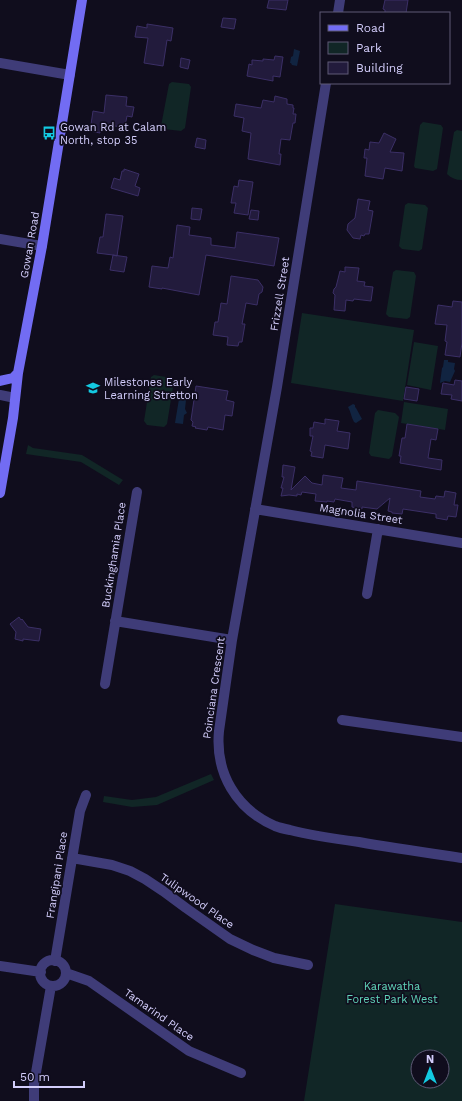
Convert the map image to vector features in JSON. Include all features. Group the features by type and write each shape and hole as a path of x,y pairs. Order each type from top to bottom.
{"main road":[{"name":"Gowan Road","path":"0,494 13,418 18,373 42,246 82,0"},
{"path":"0,381 13,378 18,373"}],"street":[{"path":"338,12 340,0"},
{"path":"0,63 70,75"},
{"name":"Frizzell Street","path":"255,509 277,388 326,84"},
{"path":"0,239 42,246"},
{"path":"0,396 15,398"},
{"name":"Buckinghamia Place","path":"105,684 137,492"},
{"name":"Magnolia Street","path":"255,509 462,543"},
{"name":"Poinciana Crescent","path":"255,509 232,640 218,743 219,760 230,788 243,804 259,818 276,827 302,834 462,858"},
{"path":"367,594 378,529"},
{"name":"Buckinghamia Place","path":"116,621 232,640"},
{"path":"342,720 462,737"},
{"name":"Frangipani Place","path":"55,961 80,811 86,795"},
{"name":"Tulipwood Place","path":"72,858 112,865 130,871 163,891 230,939 274,958 308,965"},
{"path":"51,961 55,961 63,965 66,977 60,984 51,986 42,980 41,972 44,965 51,961"},
{"path":"0,966 41,972"},
{"name":"Tamarind Place","path":"66,973 89,981 190,1051 241,1073"},
{"path":"34,1101 34,1084 51,986"}],"green space":[{"path":"172,82 189,84 191,87 185,128 181,131 164,129 161,126 169,84"},
{"path":"423,122 441,125 443,128 437,169 433,171 415,168 414,166 420,125"},
{"path":"457,130 462,131 462,180 450,177 447,174 454,132"},
{"path":"408,203 425,205 428,208 422,249 419,251 402,249 399,246 405,205"},
{"path":"396,270 414,272 416,276 410,317 407,319 389,317 386,314 393,272"},
{"path":"302,313 414,330 403,401 291,383"},
{"path":"414,342 438,346 431,390 407,385"},
{"path":"154,375 172,378 174,381 167,424 164,427 147,425 144,421 151,377"},
{"path":"404,402 448,409 445,430 401,423"},
{"path":"378,410 395,413 399,417 392,456 389,459 371,456 369,453 375,413"},
{"path":"28,445 33,448 82,455 123,480 119,485 81,462 26,454"},
{"path":"211,774 214,780 157,805 132,807 103,802 104,796 132,800 156,797"},
{"name":"Karawatha Forest Park West","path":"335,904 462,922 462,1101 304,1101"}],"water":[{"path":"294,49 300,51 297,66 290,63"},
{"path":"444,360 455,363 455,371 450,382 445,381 440,383 442,368"},
{"path":"179,399 186,400 185,409 187,413 184,415 183,424 175,423"},
{"path":"353,404 355,405 362,419 356,423 353,420 348,407"}],"building":[{"path":"269,0 288,0 286,10 267,8"},
{"path":"385,0 408,0 406,12 385,12 383,9"},
{"path":"223,18 236,19 234,29 221,27"},
{"path":"147,24 173,28 171,41 167,40 163,66 144,63 148,38 135,37 137,26 147,28"},
{"path":"275,56 283,57 280,77 273,76 273,81 247,76 249,64 252,65 252,60 274,60"},
{"path":"181,58 190,60 188,69 180,67"},
{"path":"106,95 127,97 126,106 134,107 132,117 127,116 125,126 122,127 101,124 100,133 90,131 93,111 104,113"},
{"path":"275,96 287,99 287,104 293,105 293,114 296,114 290,140 281,139 279,154 281,154 280,165 248,159 251,133 242,131 244,118 234,116 236,104 261,108 263,100 274,102"},
{"path":"384,133 396,139 390,152 404,153 402,171 385,168 383,179 365,176 367,158 364,158 365,149 369,150 370,142 379,143"},
{"path":"197,138 206,140 205,149 195,147"},
{"path":"124,169 139,174 135,186 140,188 138,196 111,188 114,178 120,180"},
{"path":"239,180 253,182 248,215 234,213 236,203 231,203 234,186 238,187"},
{"path":"358,199 370,201 368,210 373,211 369,234 365,234 364,236 361,235 360,239 353,238 347,230 348,224 355,218"},
{"path":"192,208 202,209 200,220 191,219"},
{"path":"251,210 259,211 258,220 249,219"},
{"path":"106,214 123,216 117,256 127,257 124,272 110,270 113,255 97,253 100,237 103,237"},
{"path":"177,225 190,227 189,235 211,238 211,245 235,248 237,232 279,238 274,266 206,255 199,295 149,287 152,266 168,268 170,257 173,258"},
{"path":"345,267 359,268 357,281 365,282 364,286 373,287 371,301 354,299 353,301 346,300 345,311 334,310 334,289 336,287 340,271 345,272"},
{"path":"231,276 258,280 263,287 262,292 259,294 257,305 246,303 242,324 245,324 242,342 239,342 238,346 227,345 228,337 213,335 215,322 218,322 221,303 227,304"},
{"path":"453,301 462,302 462,343 460,357 445,355 447,325 435,324 438,305 452,307"},
{"path":"455,380 462,381 462,401 451,399 452,395 441,394 443,383 454,385"},
{"path":"196,386 228,391 226,400 234,402 232,416 225,415 223,430 208,427 207,430 192,426 193,422 191,420"},
{"path":"406,387 419,389 417,401 404,399"},
{"path":"325,419 339,421 337,431 350,433 348,449 325,445 323,458 311,456 312,452 310,451 313,436 310,436 310,428 313,428 314,422 325,424"},
{"path":"407,424 438,429 436,440 431,439 428,458 442,460 441,470 400,463 401,456 399,456 402,438 405,438"},
{"path":"283,465 295,467 291,490 305,476 312,483 322,485 323,475 343,478 341,488 356,490 357,481 421,491 420,497 435,499 436,496 444,497 445,491 456,493 454,505 458,505 456,517 448,516 447,520 436,518 436,514 403,509 402,514 392,513 388,511 390,498 377,509 362,507 362,509 352,507 352,502 335,499 334,502 315,501 316,494 302,492 301,495 297,494 297,496 281,496 283,488 281,488 284,477 282,477"},
{"path":"19,617 28,627 41,629 39,641 23,639 23,641 15,639 16,632 10,624"}],"place":[{"name":"Gowan Rd at Calam North, stop 35","path":"49,133"},
{"name":"Milestones Early Learning Stretton","path":"93,388"}]}
